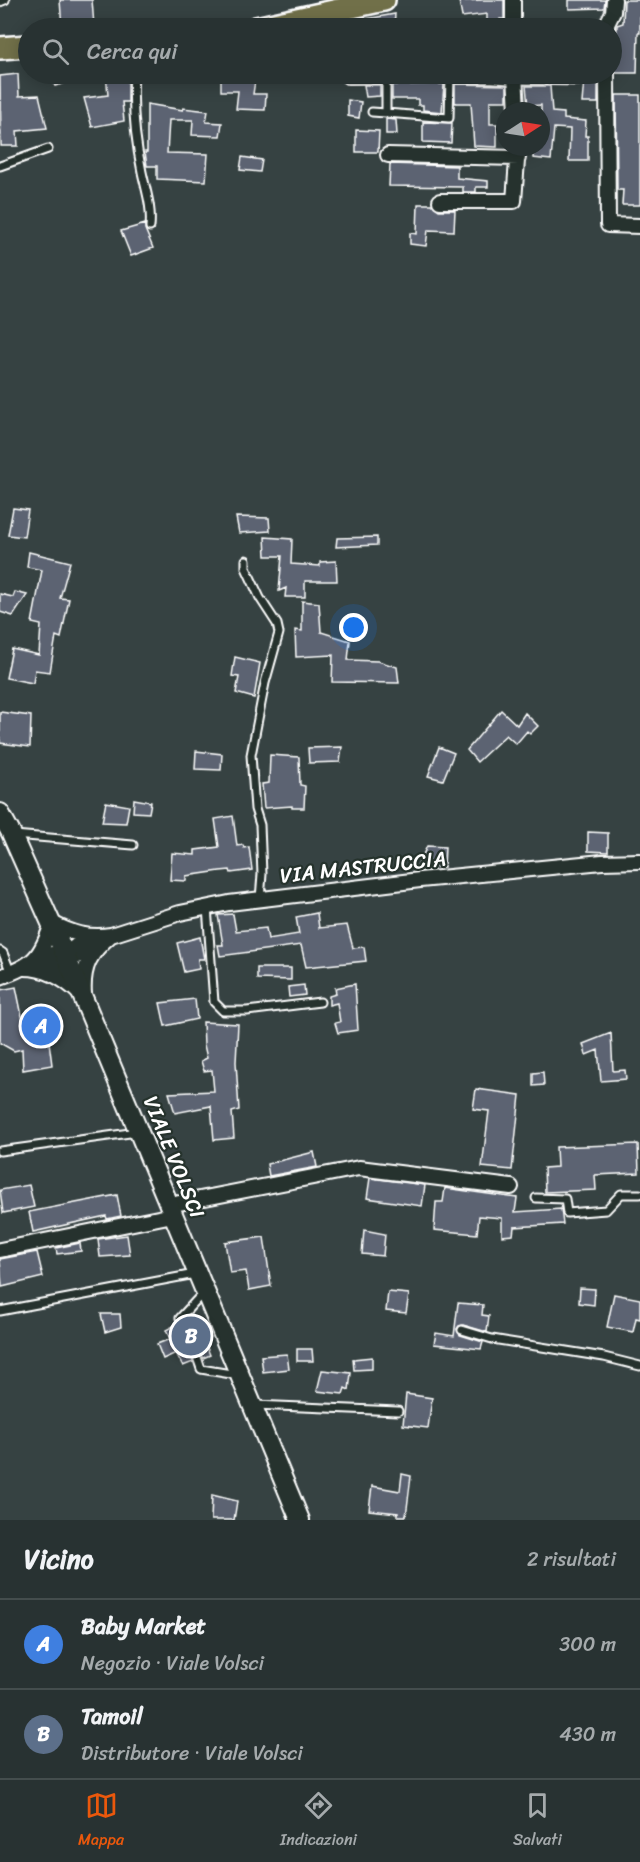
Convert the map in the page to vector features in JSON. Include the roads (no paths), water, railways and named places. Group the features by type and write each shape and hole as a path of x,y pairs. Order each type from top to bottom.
{"main road":[{"path":"302,18 384,0"},
{"path":"0,48 18,47"},
{"name":"VIALE VOLSCI","path":"0,813 52,923 84,998 300,1520"}],"street":[{"path":"513,0 513,18"},
{"path":"610,18 614,0"},
{"path":"516,84 517,102"},
{"path":"607,84 608,225 640,226"},
{"path":"388,155 496,153"},
{"path":"441,201 514,201 518,156"},
{"name":"VIA MASTRUCCIA","path":"94,944 111,935 180,913 207,908 413,881 602,862 640,861"},
{"path":"22,970 44,945 52,923 94,944"},
{"path":"22,970 57,968 66,957 94,944"},
{"path":"84,998 84,975 94,944"},
{"path":"22,970 64,981 84,998"},
{"path":"0,1250 359,1168 511,1187"}],"lane":[{"path":"0,2 5,0"},
{"path":"134,84 134,121 142,173 152,211 150,227"},
{"path":"386,113 387,84"},
{"path":"372,112 449,118 450,84"},
{"path":"0,165 48,149"},
{"path":"246,560 246,568 260,598 277,624 279,633 265,683 251,755 255,809 260,825 262,874 260,900"},
{"path":"12,835 134,845"},
{"path":"207,908 214,1002 223,1011 247,1011 320,1002"},
{"path":"0,951 22,970"},
{"path":"0,1151 139,1131"},
{"path":"536,1198 566,1199 567,1214 606,1210 621,1194 640,1194"},
{"path":"0,1311 198,1274"},
{"path":"182,1322 180,1318 205,1291"},
{"path":"462,1330 492,1340 586,1354 640,1366"},
{"path":"198,1360 201,1369 240,1376"},
{"path":"252,1405 398,1411"}],"place":[{"name":"Baby Market","path":"41,1026"},
{"name":"Tamoil","path":"191,1336"}]}
